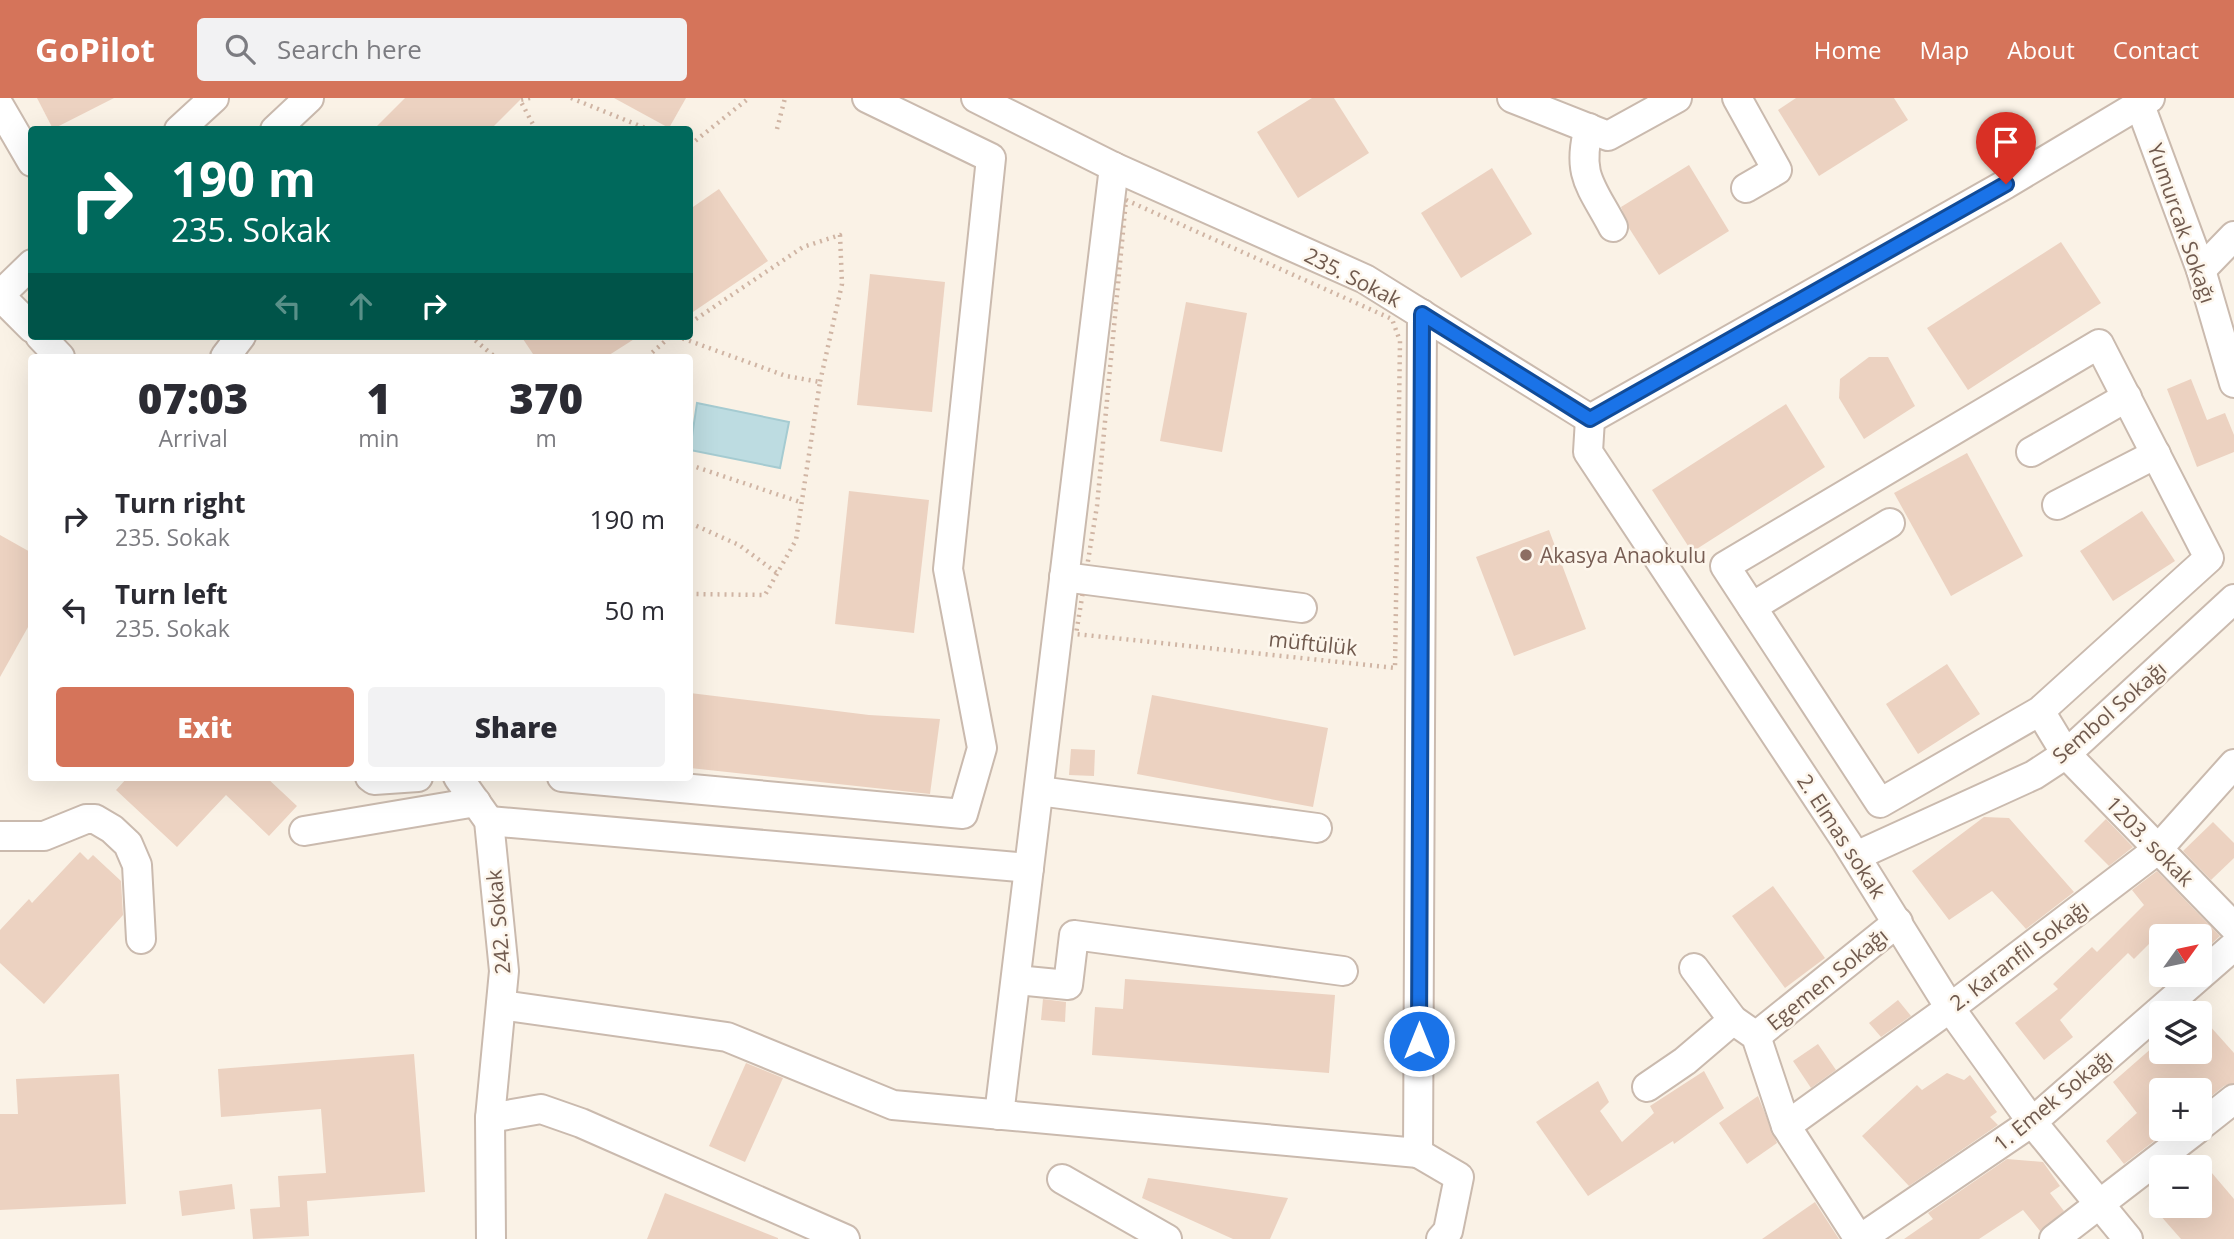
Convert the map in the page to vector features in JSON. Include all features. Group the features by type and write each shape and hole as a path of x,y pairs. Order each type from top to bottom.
{"street":[{"path":"183,126 214,98"},
{"path":"279,126 309,98"},
{"path":"605,781 963,814 982,748 948,569 991,158 867,98"},
{"name":"235. Sokak","path":"976,98 1114,167 1365,279 1590,419"},
{"path":"1512,98 1608,136 1677,98"},
{"path":"1737,98 1777,170 1746,188"},
{"path":"1590,419 2006,184 2145,101"},
{"name":"Yumurcak Sokağı","path":"2145,101 2201,270 2234,383"},
{"path":"0,107 28,155"},
{"path":"1589,128 1583,150 1583,171 1613,227"},
{"path":"999,1115 1039,792 1074,578 1114,167"},
{"path":"2201,270 2234,236"},
{"path":"28,268 0,295 28,324"},
{"path":"1418,1153 1422,314"},
{"path":"44,340 57,354"},
{"path":"227,354 238,340"},
{"path":"2099,344 2156,454 2209,558 2040,711 1880,803 1725,566 2099,344"},
{"path":"2031,452 2127,397"},
{"name":"2. Elmas sokak","path":"1590,419 1588,452 1856,856 1950,1008 2032,1122 2128,1239"},
{"path":"2057,505 2156,454"},
{"path":"1752,607 1890,523"},
{"path":"1074,578 1302,608"},
{"name":"Sembol Sokağı","path":"1856,856 2034,775 2067,754 2234,599"},
{"name":"1203. sokak","path":"2040,711 2067,754 2234,927"},
{"name":"2. Karanfil Sokağı","path":"1786,1126 1950,1008 2157,850 2234,764"},
{"path":"461,781 482,811"},
{"path":"1039,792 1317,828"},
{"path":"304,831 482,811 1029,868"},
{"name":"242. Sokak","path":"482,811 504,971 490,1118 491,1239"},
{"path":"0,836 44,836 86,819 95,819 112,828 128,844 137,865 141,939"},
{"name":"Egemen Sokağı","path":"1756,1036 1898,922"},
{"path":"1016,980 1068,985 1074,936 1343,971"},
{"name":"1. Emek Sokağı","path":"1860,1239 2032,1122 2234,946"},
{"path":"1693,968 1733,1020 1756,1036 1786,1126 1860,1239"},
{"path":"501,1005 727,1037 893,1105 1418,1153 1459,1177 1448,1231 1441,1239"},
{"path":"1647,1087 1685,1061 1733,1020"},
{"path":"2212,1117 2234,1099"},
{"path":"490,1118 541,1109 581,1122 845,1239"},
{"path":"2054,1239 2101,1206 2182,1141"},
{"path":"1062,1179 1167,1239"}],"path":[{"path":"530,98 520,100 534,126"},
{"path":"571,98 640,126"},
{"path":"693,143 749,98"},
{"path":"777,129 785,98"},
{"name":"müftülük","path":"1126,200 1392,320 1400,341 1395,668 1076,634 1074,578 1097,506 1126,200"},
{"path":"693,321 803,247 840,235 842,284 820,382 796,540 765,595 693,594"},
{"path":"475,340 491,354"},
{"path":"652,354 668,340"},
{"path":"684,340 786,376 820,382"},
{"path":"693,467 800,502"},
{"path":"693,524 738,545 777,573"}],"water":[{"path":"697,403 789,422 780,468 693,451"}],"building":[{"path":"37,98 114,98 59,126 51,126"},
{"path":"405,98 522,98 494,126 377,126"},
{"path":"614,98 686,98 670,126 665,126"},
{"path":"1312,98 1334,98 1369,153 1298,198 1257,132"},
{"path":"1796,98 1894,98 1908,120 1819,176 1778,110"},
{"path":"1689,165 1729,231 1659,275 1629,228 1621,207"},
{"path":"1492,168 1532,234 1461,278 1421,213"},
{"path":"719,189 768,261 693,312 693,207"},
{"path":"2061,242 2101,303 1968,390 1927,328"},
{"path":"870,274 945,282 932,412 857,405"},
{"path":"1186,302 1247,313 1222,452 1160,441"},
{"path":"524,340 633,340 611,354 533,354"},
{"path":"1869,357 1888,357 1915,406 1864,439 1839,398 1840,379"},
{"path":"2191,379 2207,420 2225,413 2234,435 2234,452 2197,467 2167,389"},
{"path":"1786,404 1825,467 1692,552 1652,490"},
{"path":"1967,453 2023,556 1951,596 1894,493"},
{"path":"849,491 929,500 914,633 835,624"},
{"path":"2142,511 2175,561 2113,601 2080,551"},
{"path":"1549,530 1586,629 1514,656 1476,557"},
{"path":"0,535 28,551 28,627 0,677"},
{"path":"1947,664 1980,714 1918,754 1886,704"},
{"path":"693,693 869,715 940,719 930,794 693,768"},
{"path":"1152,695 1328,728 1313,807 1137,774"},
{"path":"1071,749 1095,750 1094,776 1069,775"},
{"path":"124,781 270,781 297,806 269,836 226,795 177,847 116,790"},
{"path":"1984,817 2009,818 2074,892 2026,929 1992,891 1949,920 1912,871"},
{"path":"2106,819 2133,847 2109,866 2084,841"},
{"path":"2213,822 2234,843 2234,858 2211,880 2183,851"},
{"path":"80,852 88,860 93,855 121,881 123,915 44,1004 0,963 0,930 29,899 32,903"},
{"path":"2157,871 2208,924 2149,924 2149,944 2134,959 2128,953 2060,1020 2073,1037 2044,1060 2015,1023 2058,989 2053,984 2092,947 2097,952 2144,905 2132,890"},
{"path":"1773,886 1825,958 1785,988 1732,916"},
{"path":"2212,928 2220,936 2212,943"},
{"path":"1125,979 1335,995 1329,1073 1092,1055 1095,1007 1123,1009"},
{"path":"1043,999 1066,1002 1065,1022 1041,1020"},
{"path":"1898,1000 1911,1016 1881,1037 1869,1023"},
{"path":"2212,1028 2234,1053 2234,1083 2224,1086 2212,1096 2212,1078 2149,1078 2149,1141 2154,1141 2124,1164 2106,1141 2137,1113 2113,1082 2149,1050 2149,1064 2212,1064"},
{"path":"1818,1044 1836,1070 1811,1088 1793,1061"},
{"path":"414,1054 425,1192 307,1201 309,1236 253,1239 250,1209 280,1207 278,1176 326,1173 321,1109 221,1117 218,1069"},
{"path":"746,1063 783,1078 745,1162 709,1146"},
{"path":"1704,1071 1724,1108 1674,1144 1673,1141 1588,1196 1536,1122 1598,1081 1609,1102 1600,1111 1622,1142 1654,1113 1650,1106"},
{"path":"1947,1073 1964,1080 1970,1075 1997,1112 1990,1117 1998,1125 1909,1186 1862,1136 1917,1085 1922,1090"},
{"path":"119,1074 126,1204 0,1210 0,1114 18,1114 16,1079"},
{"path":"1758,1096 1777,1143 1747,1164 1719,1123"},
{"path":"2007,1159 2043,1162 2060,1186 2050,1193 2064,1211 2040,1231 2023,1210 1979,1239 1904,1239 1933,1219 1928,1213"},
{"path":"2212,1173 2234,1199 2234,1239 2181,1239 2163,1218 2212,1218"},
{"path":"1148,1178 1288,1198 1270,1239 1233,1239 1142,1198"},
{"path":"232,1184 235,1209 182,1216 179,1191"},
{"path":"665,1193 778,1238 778,1239 647,1239"},
{"path":"1815,1202 1839,1239 1762,1239"}],"place":[{"name":"Akasya Anaokulu","path":"1526,555"}],"route":[{"path":"1419,1041 1422,314 1590,419 2006,184"}]}
